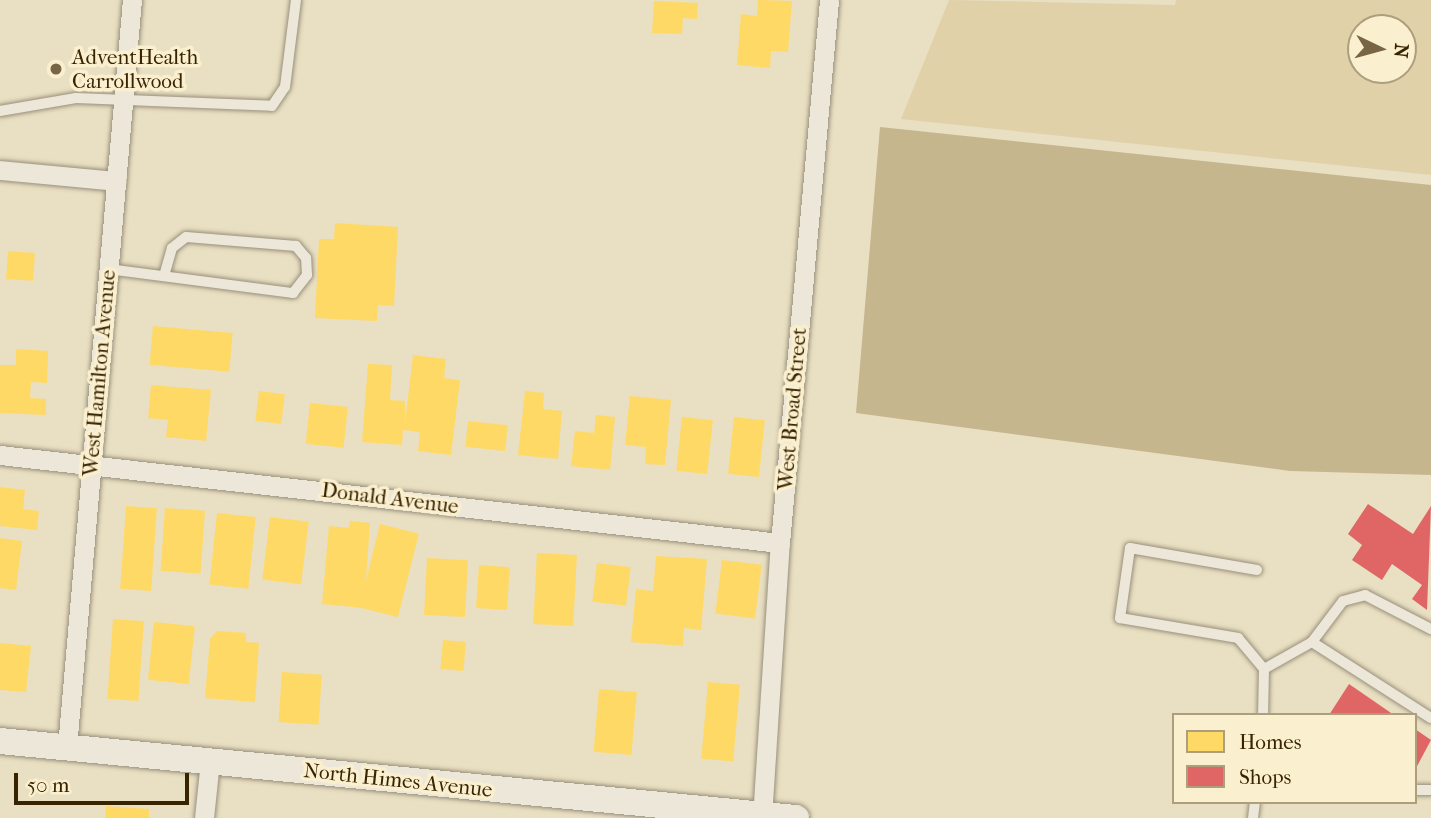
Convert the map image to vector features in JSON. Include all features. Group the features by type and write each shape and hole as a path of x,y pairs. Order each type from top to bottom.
{"street":[{"name":"West Hamilton Avenue","path":"66,747 132,0"},
{"name":"West Broad Street","path":"763,816 780,543 829,0"},
{"path":"0,170 116,181"},
{"name":"Donald Avenue","path":"0,455 91,463 780,543"},
{"name":"North Himes Avenue","path":"0,740 796,818"},
{"path":"204,818 209,761"}],"lane":[{"path":"0,111 123,97 272,106 285,87 296,0"},
{"path":"108,269 293,293 307,266 296,246 193,236 172,248 164,276"},
{"path":"1257,570 1130,548 1120,618 1238,638 1264,669 1263,713"},
{"path":"1264,669 1312,642 1343,601 1365,595 1431,629"},
{"path":"1312,642 1431,718"}],"shaded area":[{"path":"949,0 1175,5 1176,0 1431,0 1431,175 901,119"},
{"path":"880,127 1431,185 1431,475 1290,471 856,413"}],"building: Homes":[{"path":"758,0 792,1 788,52 771,51 770,68 737,65 741,14 757,16"},
{"path":"654,1 698,3 697,19 683,18 682,34 652,33"},
{"path":"335,223 398,227 394,306 378,305 377,321 315,318 319,239 334,239"},
{"path":"8,251 35,253 33,281 6,279"},
{"path":"153,326 233,333 229,372 150,365"},
{"path":"16,349 48,351 47,383 31,382 30,398 46,399 46,415 0,413 0,365 16,365"},
{"path":"413,355 446,359 444,378 460,380 451,455 418,451 420,432 403,430 402,445 362,442 368,364 392,365 390,400 405,401 405,423"},
{"path":"151,385 211,390 206,441 166,437 168,420 148,418"},
{"path":"259,391 285,394 281,424 255,421"},
{"path":"525,391 544,393 543,409 562,411 558,459 518,455"},
{"path":"630,396 671,400 665,465 645,464 646,447 625,445"},
{"path":"310,403 348,407 344,448 306,444"},
{"path":"596,415 615,417 610,470 571,466 575,431 594,433"},
{"path":"682,417 713,420 707,474 676,471"},
{"path":"734,417 765,420 759,477 728,474"},
{"path":"468,421 508,425 505,451 465,447"},
{"path":"0,487 25,490 23,509 39,511 37,530 0,526"},
{"path":"126,506 157,508 151,591 120,589"},
{"path":"165,508 205,511 201,574 161,571"},
{"path":"217,513 256,517 248,589 209,585"},
{"path":"270,517 309,522 301,584 262,580"},
{"path":"350,521 370,523 364,608 322,604 329,526 349,528"},
{"path":"380,524 419,534 398,617 359,607"},
{"path":"0,538 22,541 16,590 0,588"},
{"path":"537,553 577,555 573,626 533,624"},
{"path":"656,556 707,559 701,630 684,628 683,646 631,642 636,589 653,591"},
{"path":"427,558 468,560 465,617 424,615"},
{"path":"722,560 762,565 755,618 715,614"},
{"path":"597,563 631,567 626,606 592,602"},
{"path":"479,565 510,567 507,610 476,608"},
{"path":"113,619 144,621 138,701 107,699"},
{"path":"154,622 195,626 189,684 148,680"},
{"path":"217,631 246,633 246,642 259,643 255,702 205,698 210,639"},
{"path":"443,640 466,642 463,671 440,669"},
{"path":"0,643 31,646 26,692 0,690"},
{"path":"282,672 322,675 318,725 279,722"},
{"path":"708,682 740,685 733,761 701,759"},
{"path":"599,689 637,692 631,755 594,752"},
{"path":"106,806 149,809 149,818 105,818"}],"building: Shops":[{"path":"1368,504 1413,534 1431,506 1427,610 1412,599 1422,585 1392,564 1382,580 1352,560 1362,545 1348,534"},
{"path":"1349,684 1391,713 1330,713"},
{"path":"1417,730 1431,740 1417,766"}],"place":[{"name":"AdventHealth Carrollwood","path":"56,69"}]}
